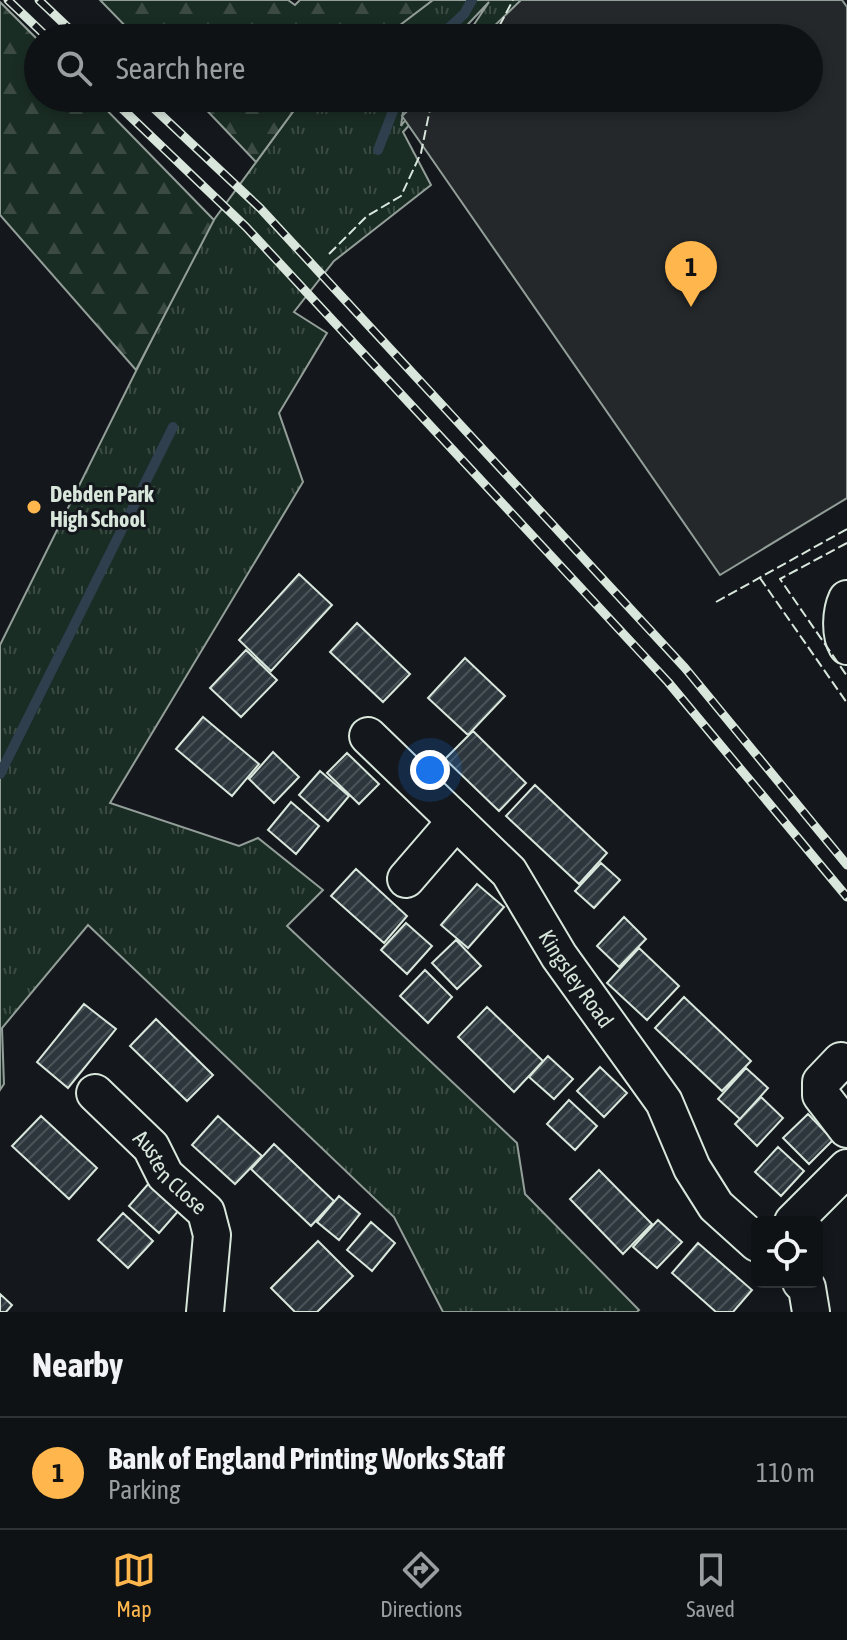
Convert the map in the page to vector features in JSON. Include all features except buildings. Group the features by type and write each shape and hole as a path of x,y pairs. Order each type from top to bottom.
{"street":[{"path":"847,599 843,608 844,641 847,646"},
{"name":"Kingsley Road","path":"368,736 509,872 568,969 664,1102 692,1168 716,1206 751,1238"},
{"path":"406,879 456,821"},
{"path":"841,1061 821,1082 821,1095 847,1129"},
{"name":"Austen Close","path":"95,1093 151,1147 165,1175 206,1212 212,1235 205,1312"},
{"path":"799,1216 847,1168"},
{"path":"807,1288 811,1312"}],"green space":[{"path":"100,0 288,0 295,5 300,0 433,0 401,24 123,24"},
{"path":"301,0 526,0 503,24 474,24 489,2 468,24 301,24"},
{"path":"0,2 24,26 24,112 109,112 214,220 136,370 0,215"},
{"path":"208,112 293,112 256,162"},
{"path":"293,112 403,112 401,126 411,112 421,112 403,132 431,185 334,261 294,312 327,333 279,413 303,482 110,803 239,846 258,838 323,890 287,926 517,1143 525,1194 639,1310 637,1312 443,1312 394,1217 88,925 2,1028 4,1084 0,1090 0,645 205,232"}],"shaded area":[{"path":"521,0 842,0 847,7 847,498 720,575 402,116 406,112 823,112 823,24 496,24"}],"waterway":[{"path":"453,24 472,0"},
{"path":"378,150 393,112"},
{"path":"0,774 173,427"}],"railway":[{"path":"8,0 33,24"},
{"path":"39,0 64,24"},
{"path":"126,112 246,227 668,682 847,897"},
{"path":"158,112 260,208 685,668 847,865"}],"fence":[{"path":"500,24 513,0"},
{"path":"329,254 367,216 401,196 421,153 429,112"},
{"path":"716,602 847,529"},
{"path":"847,543 780,579 847,676"},
{"path":"760,578 847,703"}],"place":[{"name":"Bank of England Printing Works Staff","path":"691,307"},
{"name":"Debden Park High School","path":"34,507"}]}
